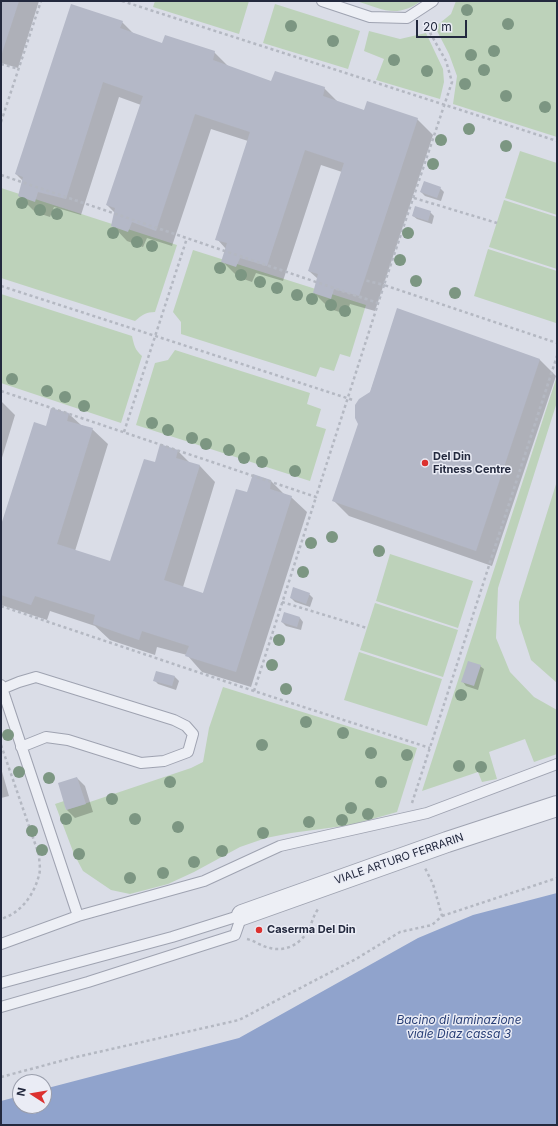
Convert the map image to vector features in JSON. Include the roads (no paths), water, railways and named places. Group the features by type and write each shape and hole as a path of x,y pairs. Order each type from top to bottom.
{"street":[{"name":"VIALE ARTURO FERRARIN","path":"242,915 417,852 557,806"}],"lane":[{"path":"322,1 370,16 407,18 433,1"},
{"path":"21,747 46,736 68,740 141,763 164,762 188,752 193,734 186,726 174,720 36,677 2,687 21,747 78,916"},
{"path":"1,944 78,916 204,881 280,846 427,813 557,764"},
{"path":"1,983 172,937 242,915"},
{"path":"1,1007 88,982 235,935 242,915"}],"water":[{"name":"Bacino di laminazione viale Diaz cassa 3","path":"557,893 557,1125 1,1125 1,1101 12,1098 12,1114 52,1114 52,1087 239,1038 418,938 473,915"}],"place":[{"name":"Del Din Fitness Centre","path":"425,463"},
{"name":"Caserma Del Din","path":"259,930"}]}
